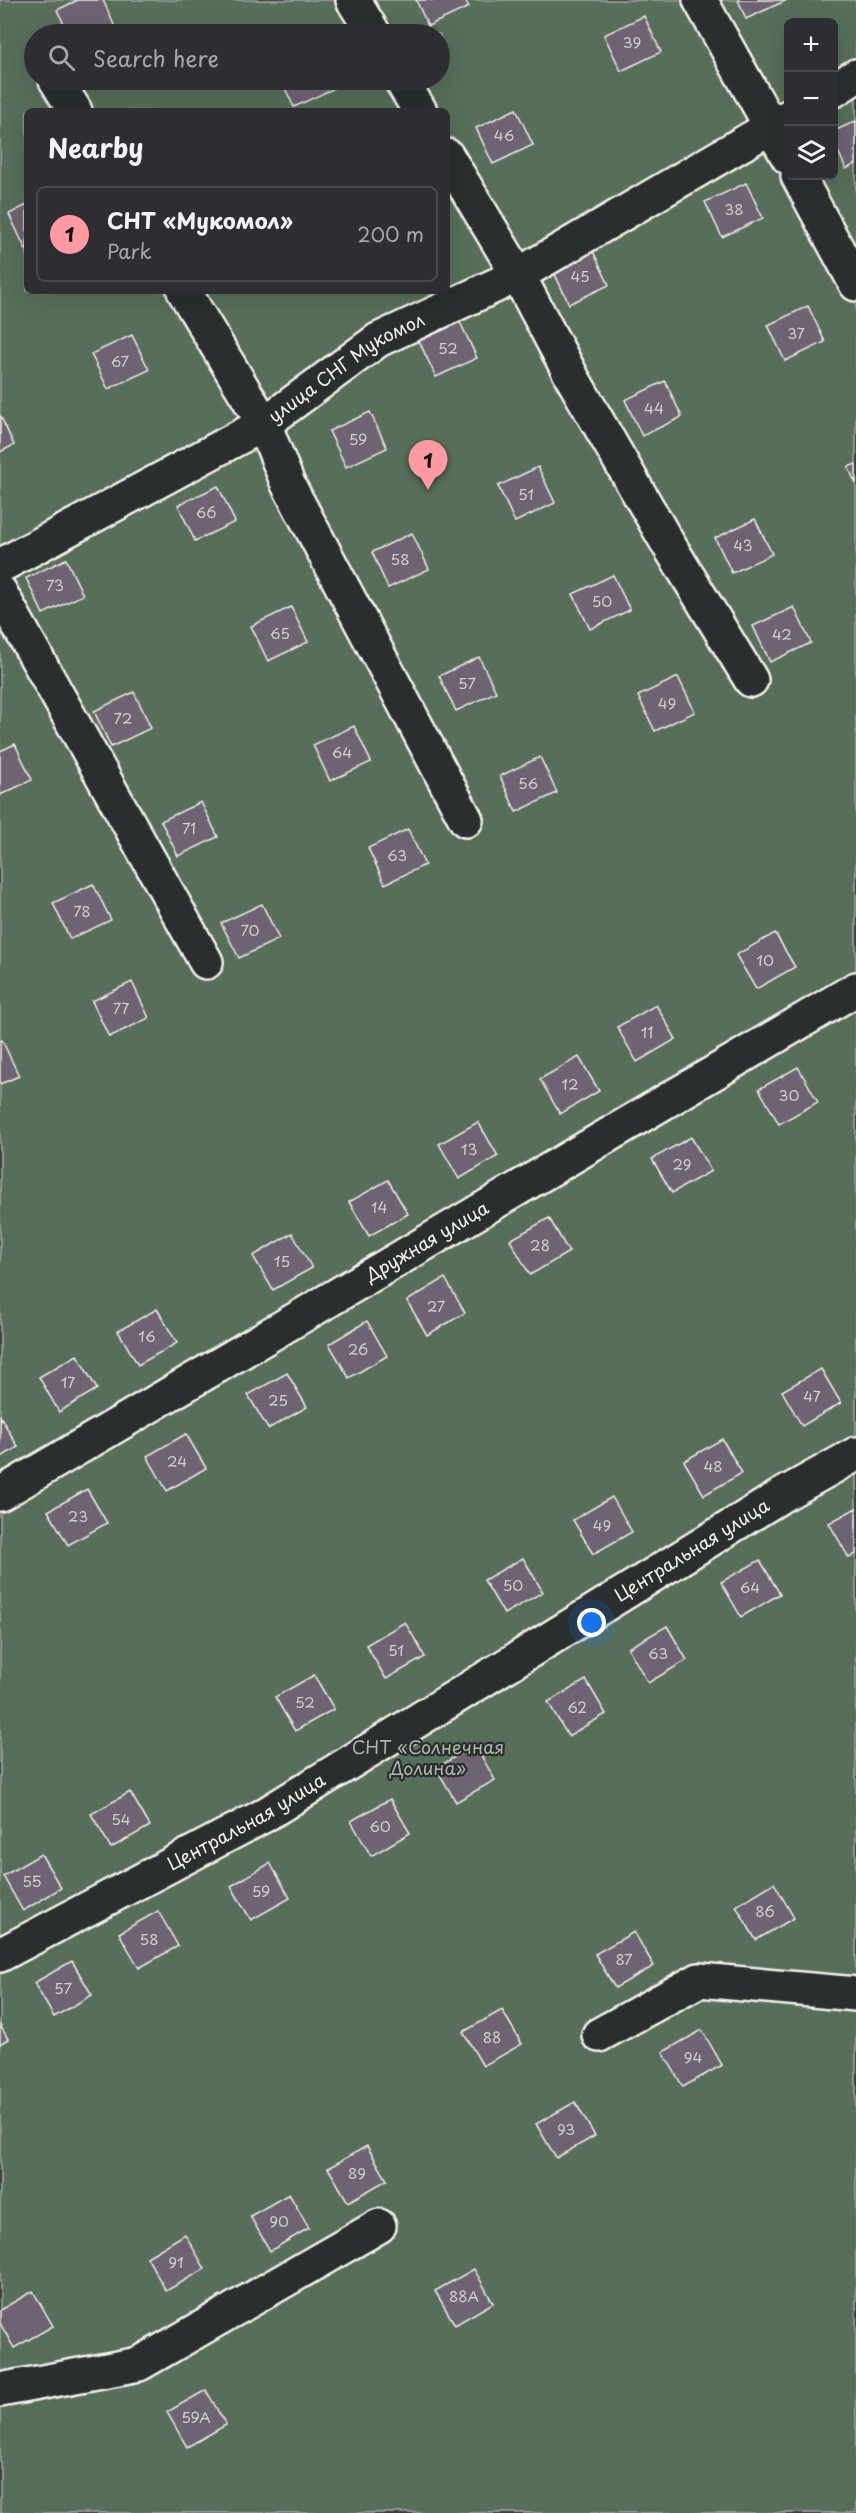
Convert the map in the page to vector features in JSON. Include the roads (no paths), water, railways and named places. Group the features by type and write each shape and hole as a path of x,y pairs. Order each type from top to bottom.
{"street":[{"path":"353,0 368,24"},
{"path":"700,0 781,122"},
{"path":"838,87 856,76"},
{"path":"62,90 73,108"},
{"path":"407,90 418,108"},
{"name":"улица СНГ Мукомол","path":"0,566 264,424 378,340 518,275 781,122"},
{"path":"450,161 518,275 591,410 751,680"},
{"path":"800,180 856,284"},
{"path":"186,294 264,424 288,484 466,820"},
{"path":"0,592 206,962"},
{"name":"Дружная улица","path":"0,1494 856,989"},
{"name":"Центральная улица","path":"0,1955 263,1816 779,1497 856,1454"},
{"path":"599,2036 699,1980 856,1994"},
{"path":"0,2390 140,2364 378,2226"}],"place":[{"name":"СНТ «Мукомол»","path":"428,490"}],"park label":[{"name":"СНТ «Солнечная Долина»","path":"428,1758"}]}
